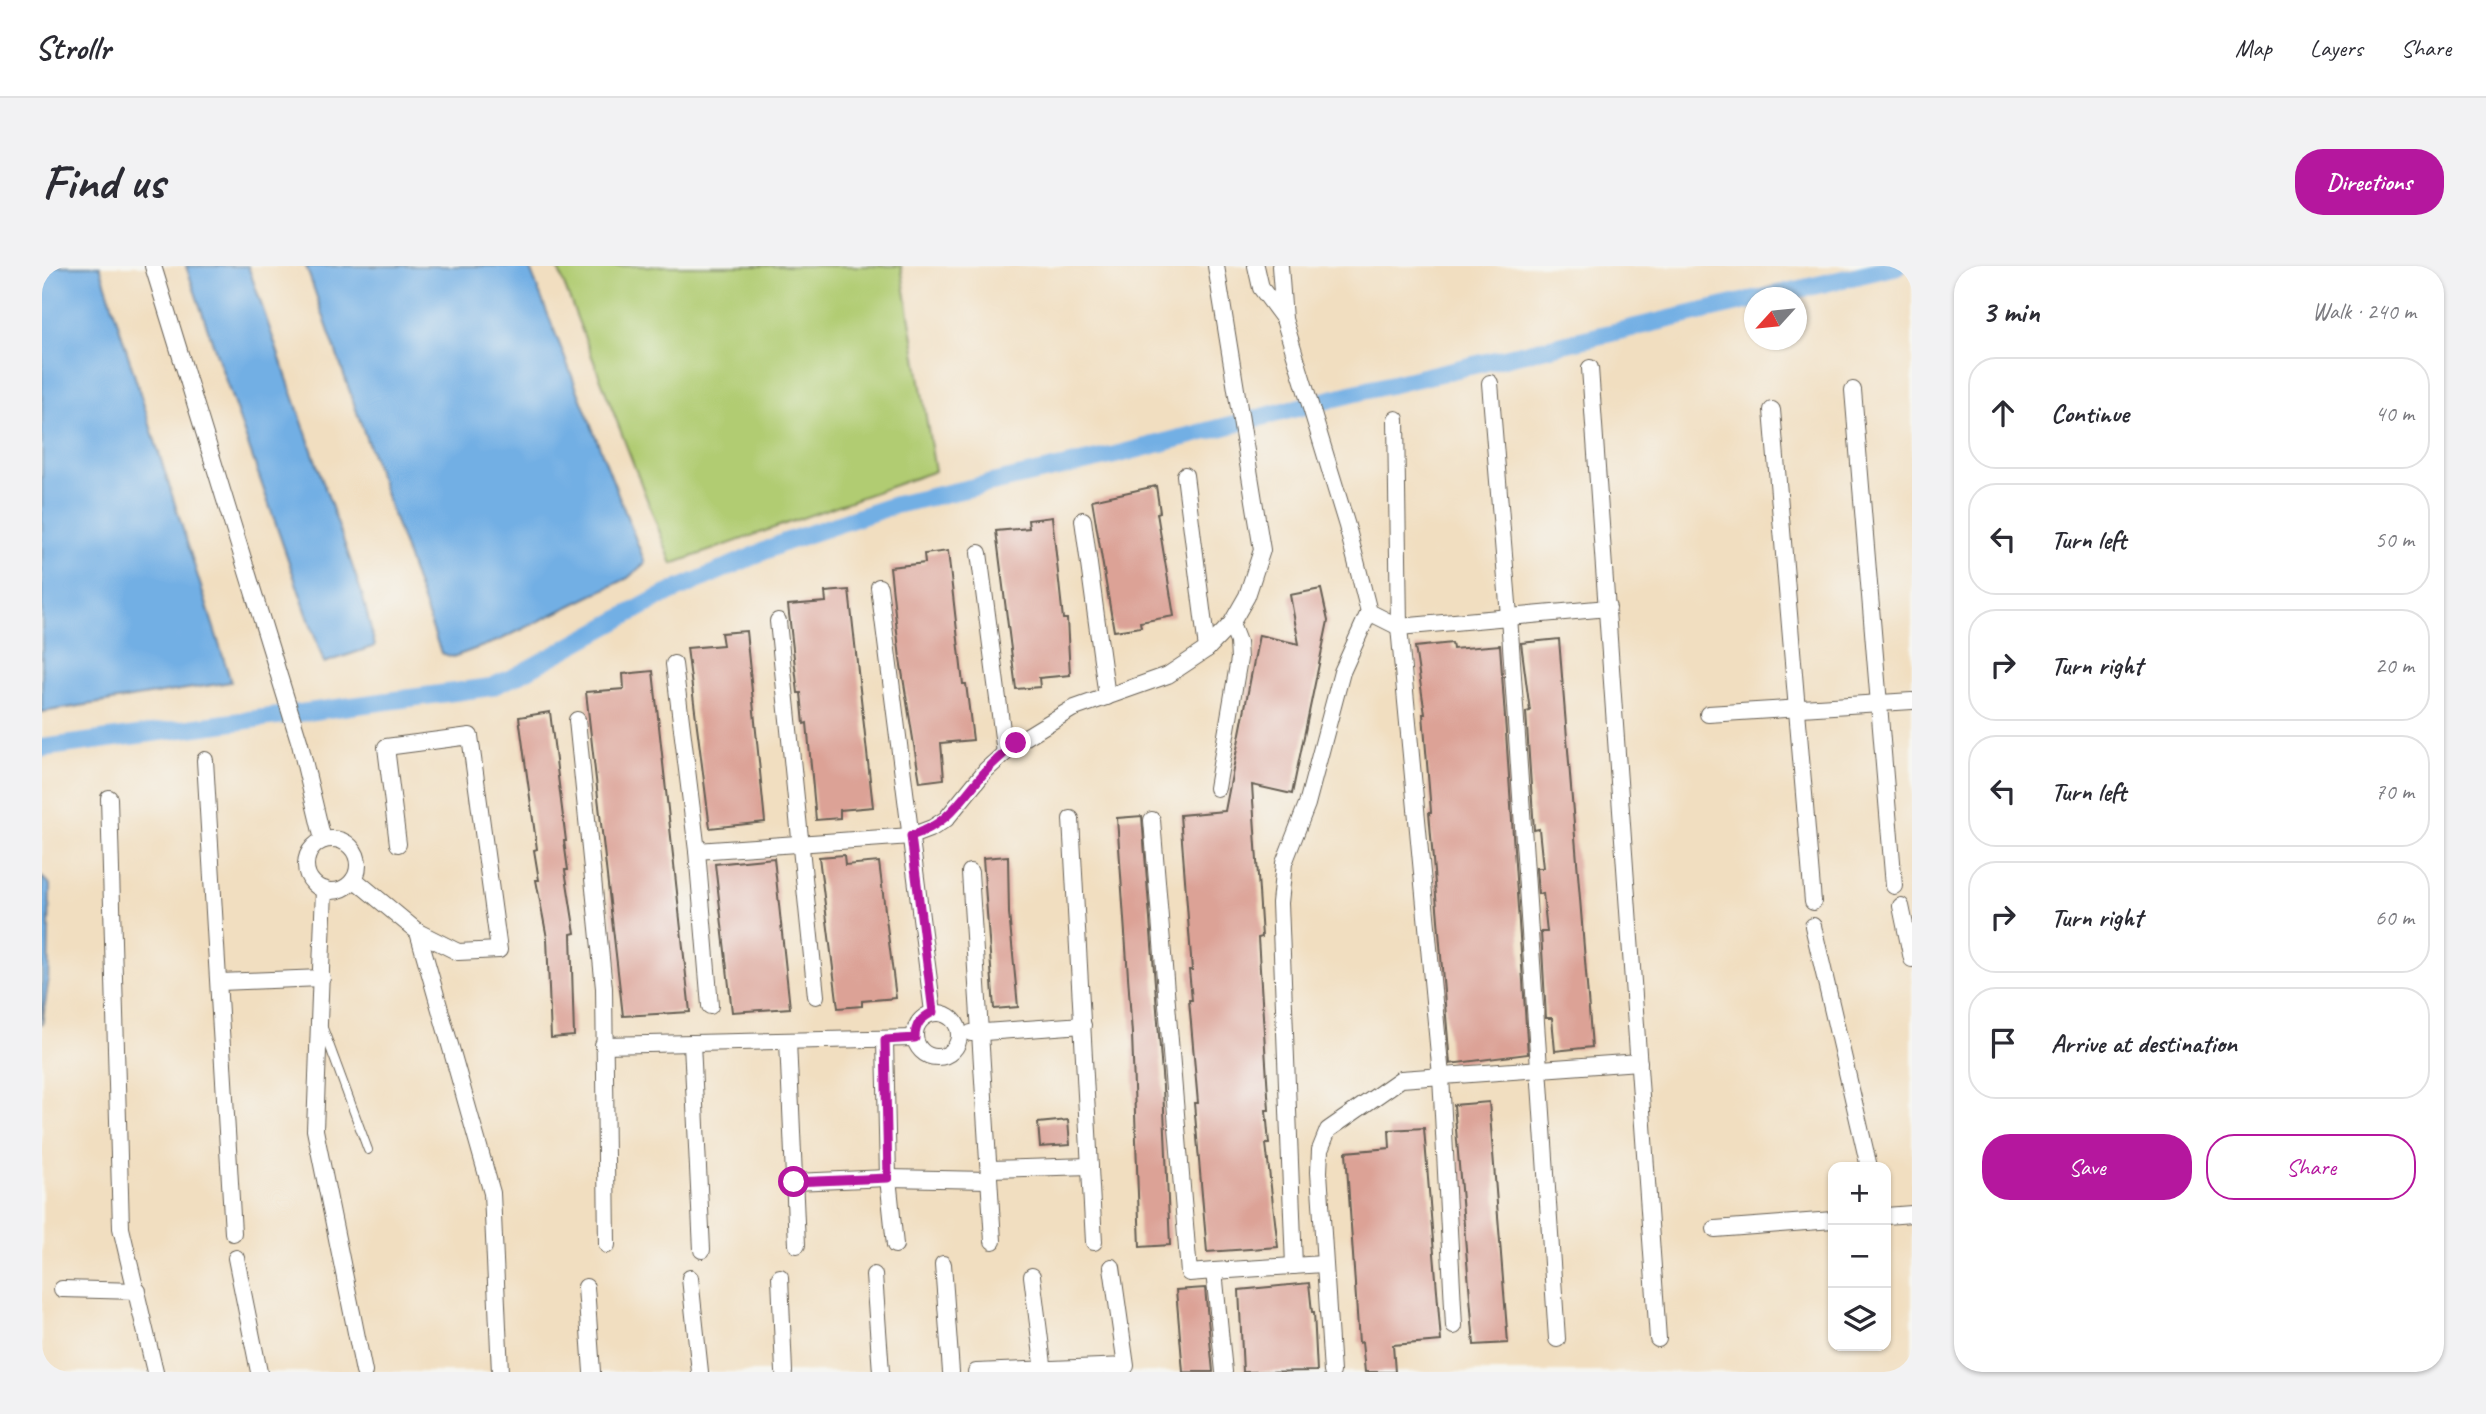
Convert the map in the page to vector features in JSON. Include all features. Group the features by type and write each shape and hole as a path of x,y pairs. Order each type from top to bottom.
{"street":[{"path":"153,266 300,744 323,840"},
{"path":"696,851 911,836 932,828 946,819 986,770 1004,753 1072,709 1168,675 1207,649 1230,624 1247,596 1262,550 1216,266"},
{"path":"1256,266 1261,288 1284,319"},
{"path":"1280,266 1284,319 1322,440 1369,612 1342,672 1307,804 1284,863 1280,903 1294,1266"},
{"path":"1590,368 1658,1339"},
{"path":"1490,383 1509,616 1556,1339"},
{"path":"1853,390 1894,886"},
{"path":"1772,410 1813,902"},
{"path":"1395,419 1399,627 1441,1076 1454,1326"},
{"path":"1185,475 1207,649"},
{"path":"1083,520 1107,697"},
{"path":"979,553 1004,753"},
{"path":"879,587 933,1012"},
{"path":"1369,612 1399,627 1608,608"},
{"path":"778,621 803,843 816,996"},
{"path":"1217,788 1239,659 1238,642 1230,624"},
{"path":"674,664 696,851 710,1006"},
{"path":"1709,714 1912,701"},
{"path":"577,720 603,975 607,1245"},
{"path":"354,879 418,932 458,952 499,950 470,736 387,747 398,844"},
{"path":"205,760 233,1233"},
{"path":"108,798 121,1228 155,1372"},
{"path":"1071,819 1094,1242"},
{"path":"1152,820 1189,1273 1323,1264"},
{"path":"336,839 351,847 358,862 354,879 341,889 324,889 311,879 307,863 313,847 323,840 336,839"},
{"path":"971,872 993,1241"},
{"path":"324,889 315,1130 364,1372"},
{"path":"1901,906 1912,959"},
{"path":"1813,926 1867,1162"},
{"path":"418,932 492,1193 500,1372"},
{"path":"220,982 322,978"},
{"path":"933,1012 946,1013 956,1021 960,1034 957,1046 948,1055 935,1058 923,1053 915,1038 915,1030 921,1018 933,1012"},
{"path":"960,1034 1083,1025"},
{"path":"603,1045 915,1038"},
{"path":"885,1040 888,1178 895,1245"},
{"path":"788,1041 797,1245"},
{"path":"692,1043 702,1250"},
{"path":"1332,1372 1319,1172 1320,1150 1328,1130 1401,1079 1639,1062"},
{"path":"794,1182 989,1175 1090,1166"},
{"path":"1891,1216 1912,1214"},
{"path":"1715,1229 1828,1220"},
{"path":"236,1258 260,1372"},
{"path":"943,1264 951,1372"},
{"path":"976,1372 1126,1366 1112,1267"},
{"path":"1214,1271 1224,1372"},
{"path":"874,1275 881,1372"},
{"path":"1032,1276 1043,1371"},
{"path":"780,1277 784,1372"},
{"path":"690,1278 700,1372"},
{"path":"586,1287 592,1372"},
{"path":"62,1289 138,1291"}],"lane":[{"path":"320,1018 368,1150"}],"green space":[{"path":"557,266 901,266 935,471 672,564"}],"water":[{"path":"42,266 100,266 231,682 42,712"},
{"path":"186,266 248,266 362,594 375,646 324,663"},
{"path":"306,266 529,266 645,563 628,578 500,640 453,657 441,653"},
{"path":"42,877 50,885 48,983 42,1025"}],"building":[{"path":"1156,486 1160,512 1157,513 1174,616 1140,622 1141,627 1114,631 1092,500"},
{"path":"1052,517 1063,619 1067,619 1070,675 1039,678 1040,687 1016,689 996,531 1029,528 1028,520"},
{"path":"948,551 963,684 966,684 973,740 941,743 944,779 920,782 900,659 890,567 925,563 924,554"},
{"path":"1321,589 1328,621 1292,794 1252,785 1269,1110 1266,1110 1269,1144 1266,1144 1278,1247 1207,1252 1194,1103 1198,1103 1189,1000 1192,1000 1189,970 1192,970 1180,815 1225,811 1259,635 1299,644 1290,595"},
{"path":"849,590 873,807 840,810 840,818 816,820 807,723 804,724 801,693 798,693 788,605 826,602 825,592"},
{"path":"746,631 765,822 710,828 687,648 723,645 721,633"},
{"path":"1559,639 1592,1047 1555,1051 1552,1018 1546,1018 1541,932 1547,932 1543,893 1538,894 1536,868 1543,868 1539,829 1534,830 1526,712 1530,711 1521,643"},
{"path":"1452,643 1453,649 1500,645 1528,1054 1450,1064 1429,812 1425,714 1415,647"},
{"path":"653,671 690,1012 623,1016 586,692 624,689 623,674"},
{"path":"550,712 566,841 568,870 565,870 575,933 571,934 574,1036 551,1038 547,938 536,880 539,880 534,850 537,849 519,717"},
{"path":"1142,816 1163,1087 1170,1245 1140,1247 1132,1034 1117,818"},
{"path":"844,855 845,865 879,862 896,998 862,1001 862,1006 838,1008 819,857"},
{"path":"1008,856 1009,913 1018,1007 994,1009 983,858"},
{"path":"774,858 790,1008 732,1012 715,864"},
{"path":"1489,1102 1508,1343 1474,1345 1454,1105"},
{"path":"1068,1120 1070,1145 1040,1147 1038,1123"},
{"path":"1424,1128 1441,1341 1393,1345 1395,1372 1365,1372 1362,1342 1359,1343 1346,1152 1390,1148 1389,1130"},
{"path":"1309,1283 1314,1312 1317,1371 1243,1372 1239,1290"},
{"path":"1205,1288 1213,1372 1183,1372 1176,1290"}],"waterway":[{"path":"1807,287 1898,266"},
{"path":"42,748 491,687 658,598 785,542 895,505 1115,455 1355,393 1744,302"}],"route":[{"path":"794,1182 888,1178 885,1040 915,1038 915,1030 921,1018 933,1012 911,836 946,819 986,770 1016,743"}]}
